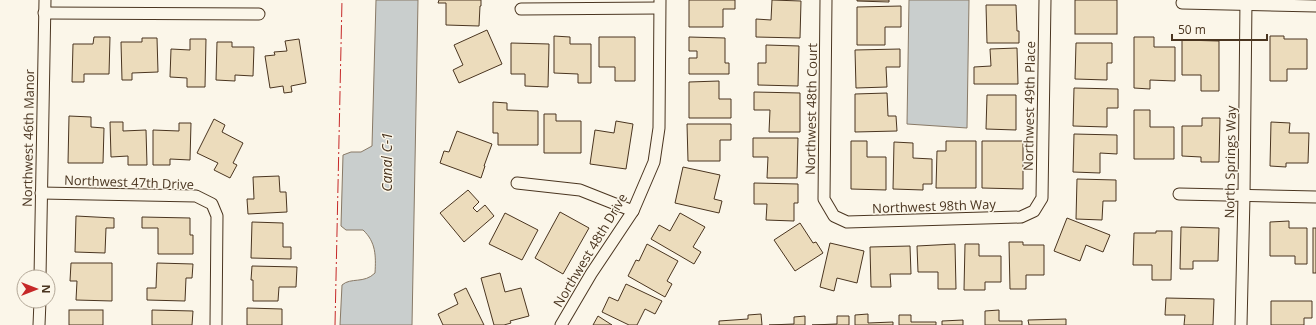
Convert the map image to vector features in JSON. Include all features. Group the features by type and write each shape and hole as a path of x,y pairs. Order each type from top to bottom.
{"street":[{"name":"Northwest 46th Manor","path":"40,269 44,0"},
{"name":"Northwest 48th Court","path":"826,0 824,199 834,216"},
{"name":"Northwest 49th Place","path":"1034,211 1042,198 1045,0"},
{"path":"1182,3 1245,2 1316,6"},
{"name":"North Springs Way","path":"1241,325 1244,196 1245,2"},
{"path":"520,10 660,4"},
{"name":"Northwest 48th Drive","path":"561,325 591,274 633,211 654,162 659,128 660,4"},
{"path":"44,13 259,14"},
{"path":"517,183 580,190 633,211"},
{"name":"Northwest 47th Drive","path":"41,193 196,196 212,204 217,216 216,325"},
{"path":"1179,194 1316,197"},
{"name":"Northwest 98th Way","path":"834,216 847,222 1021,217 1034,211"},
{"path":"39,325 40,309"}],"water":[{"name":"Canal C-1","path":"376,0 418,0 412,325 340,325 342,285 349,281 362,280 375,273 374,250 370,239 363,230 346,230 341,226 343,155 351,152 361,152 372,146"},
{"path":"909,0 969,0 967,128 907,124"}],"building":[{"path":"439,0 481,0 479,26 446,25 446,3 438,3"},
{"path":"689,0 735,0 735,9 723,9 723,27 689,27"},
{"path":"772,0 801,1 800,38 756,37 756,19 771,20"},
{"path":"889,0 889,2 857,1"},
{"path":"1075,0 1117,0 1117,34 1075,34"},
{"path":"986,5 1016,5 1019,43 987,43"},
{"path":"901,6 901,27 885,27 885,45 857,45 857,7"},
{"path":"487,30 502,64 459,83 453,70 463,65 454,45"},
{"path":"554,36 570,37 570,44 591,44 591,83 578,83 578,74 554,73"},
{"path":"1270,36 1284,36 1284,39 1307,39 1307,69 1287,69 1287,81 1270,81"},
{"path":"94,37 110,37 109,74 84,74 84,82 72,82 73,44 93,44"},
{"path":"599,37 635,37 635,81 615,81 615,67 599,67"},
{"path":"689,37 725,38 725,63 729,63 729,74 689,74 689,58 697,58 697,51 689,51"},
{"path":"1134,37 1154,37 1154,47 1175,47 1175,81 1150,80 1150,89 1134,88"},
{"path":"142,38 157,38 158,72 132,73 132,80 122,80 121,42 142,42"},
{"path":"190,39 206,39 205,87 187,87 187,78 170,77 171,49 190,50"},
{"path":"299,39 306,83 291,86 292,92 284,93 283,86 270,88 265,56 275,55 274,52 287,51 285,41"},
{"path":"1182,40 1219,41 1219,91 1201,91 1201,75 1182,75"},
{"path":"217,42 232,42 232,47 254,47 253,76 235,75 235,81 216,80"},
{"path":"511,43 549,44 548,87 525,86 525,74 511,74"},
{"path":"1076,43 1112,43 1112,63 1107,63 1107,80 1075,79"},
{"path":"766,45 799,46 798,86 758,85 758,63 766,63"},
{"path":"1017,48 1018,84 974,84 974,67 991,66 990,49"},
{"path":"900,49 900,67 886,67 887,87 856,88 855,50"},
{"path":"719,81 719,99 731,99 731,118 689,118 689,82"},
{"path":"1074,88 1118,89 1118,108 1107,108 1107,127 1073,126"},
{"path":"754,92 800,93 800,132 769,132 770,110 754,110"},
{"path":"887,93 888,116 896,116 897,131 855,132 855,94"},
{"path":"987,95 1016,95 1016,130 986,129"},
{"path":"493,102 507,103 507,110 538,111 538,145 498,145 498,133 493,133"},
{"path":"1134,110 1150,110 1150,127 1174,127 1174,159 1134,159"},
{"path":"544,114 556,114 556,121 581,121 581,153 544,153"},
{"path":"69,116 91,117 91,127 104,128 103,163 68,163"},
{"path":"1202,118 1220,118 1219,162 1201,162 1201,157 1182,156 1182,126 1202,126"},
{"path":"214,119 225,125 222,132 243,143 233,163 237,165 230,178 214,170 218,163 197,153"},
{"path":"616,121 633,124 626,169 590,164 595,130 614,133"},
{"path":"110,122 123,122 123,131 146,130 147,165 128,165 128,156 111,157"},
{"path":"1271,122 1290,123 1289,133 1309,133 1308,163 1286,163 1286,167 1270,166"},
{"path":"179,123 191,123 190,160 170,159 170,165 153,165 153,130 179,131"},
{"path":"687,124 731,124 731,140 720,140 720,161 688,161"},
{"path":"457,131 492,144 481,178 440,163 444,151 449,152"},
{"path":"1074,134 1117,135 1117,154 1100,153 1100,173 1073,172"},
{"path":"753,138 798,138 797,178 767,178 768,157 753,157"},
{"path":"851,141 867,141 867,157 886,157 886,190 851,189"},
{"path":"946,141 976,141 976,188 936,188 937,151 946,151"},
{"path":"982,141 1023,141 1023,189 982,188"},
{"path":"894,142 913,143 913,158 932,159 932,184 923,184 923,190 893,189"},
{"path":"683,167 720,175 714,199 722,201 719,213 675,203"},
{"path":"279,176 280,192 286,192 287,212 248,214 247,199 254,199 253,177"},
{"path":"1077,179 1116,180 1116,201 1103,201 1102,220 1076,219"},
{"path":"754,183 798,184 798,203 794,203 794,221 766,220 767,204 754,204"},
{"path":"468,190 479,202 473,208 477,212 485,205 494,216 464,242 440,213"},
{"path":"560,212 589,228 563,274 535,258"},
{"path":"505,213 538,230 522,260 489,244"},
{"path":"680,213 705,227 693,247 701,252 694,264 651,239 659,225 670,231"},
{"path":"76,216 114,218 114,228 106,228 105,253 75,252"},
{"path":"142,217 190,218 190,235 193,235 193,254 158,254 158,228 142,228"},
{"path":"1067,218 1110,235 1103,252 1086,245 1080,261 1054,251"},
{"path":"1289,221 1289,228 1307,228 1307,264 1295,264 1295,256 1270,256 1270,222"},
{"path":"252,222 283,223 283,247 291,247 291,259 251,258"},
{"path":"800,223 813,243 816,242 823,253 795,271 774,240"},
{"path":"1181,227 1219,228 1218,261 1193,261 1193,269 1180,269"},
{"path":"1313,228 1316,228 1316,273 1313,273"},
{"path":"1156,231 1172,231 1171,280 1152,280 1152,265 1133,265 1134,233 1156,233"},
{"path":"1009,242 1023,242 1023,245 1044,245 1044,275 1026,275 1026,289 1010,289"},
{"path":"830,243 864,251 857,283 837,278 834,291 820,287"},
{"path":"647,244 678,261 667,281 672,284 665,297 628,276 636,260 639,261"},
{"path":"955,244 956,289 938,289 938,272 918,272 917,246"},
{"path":"965,244 979,244 979,256 1001,256 1001,282 985,282 985,290 964,290"},
{"path":"910,246 911,274 890,274 891,287 871,287 870,247"},
{"path":"71,263 112,263 112,301 76,300 77,281 70,281"},
{"path":"157,263 193,264 192,278 186,278 185,301 147,300 147,288 156,288"},
{"path":"252,266 297,267 296,287 279,287 278,301 253,301 253,280 251,280"},
{"path":"500,273 505,292 521,288 529,316 510,321 511,323 504,325 494,325 481,278"},
{"path":"626,284 662,301 655,314 645,309 637,325 629,325 602,312 609,297 618,301"},
{"path":"466,288 484,325 443,325 438,314 458,304 454,294"},
{"path":"1166,298 1214,299 1213,325 1184,325 1185,315 1165,315"},
{"path":"1271,301 1312,301 1312,318 1304,318 1304,325 1271,325"},
{"path":"247,308 282,309 282,325 247,325"},
{"path":"69,310 103,310 103,325 69,325"},
{"path":"152,310 193,311 192,325 152,325"},
{"path":"999,310 999,321 1022,321 1022,325 985,325 985,311"},
{"path":"761,314 762,325 719,325 719,321 748,319 748,315"},
{"path":"868,314 868,323 893,322 893,325 855,325 855,315"},
{"path":"899,315 911,315 911,322 936,322 936,325 899,325"},
{"path":"598,316 612,325 593,325"},
{"path":"805,316 805,325 769,325 794,324 794,317"},
{"path":"837,316 849,316 849,325 812,325 837,324"},
{"path":"1066,319 1066,325 1029,325 1028,320"},
{"path":"963,320 963,325 942,325 942,321"}],"power":[{"path":"335,325 342,0"}]}
